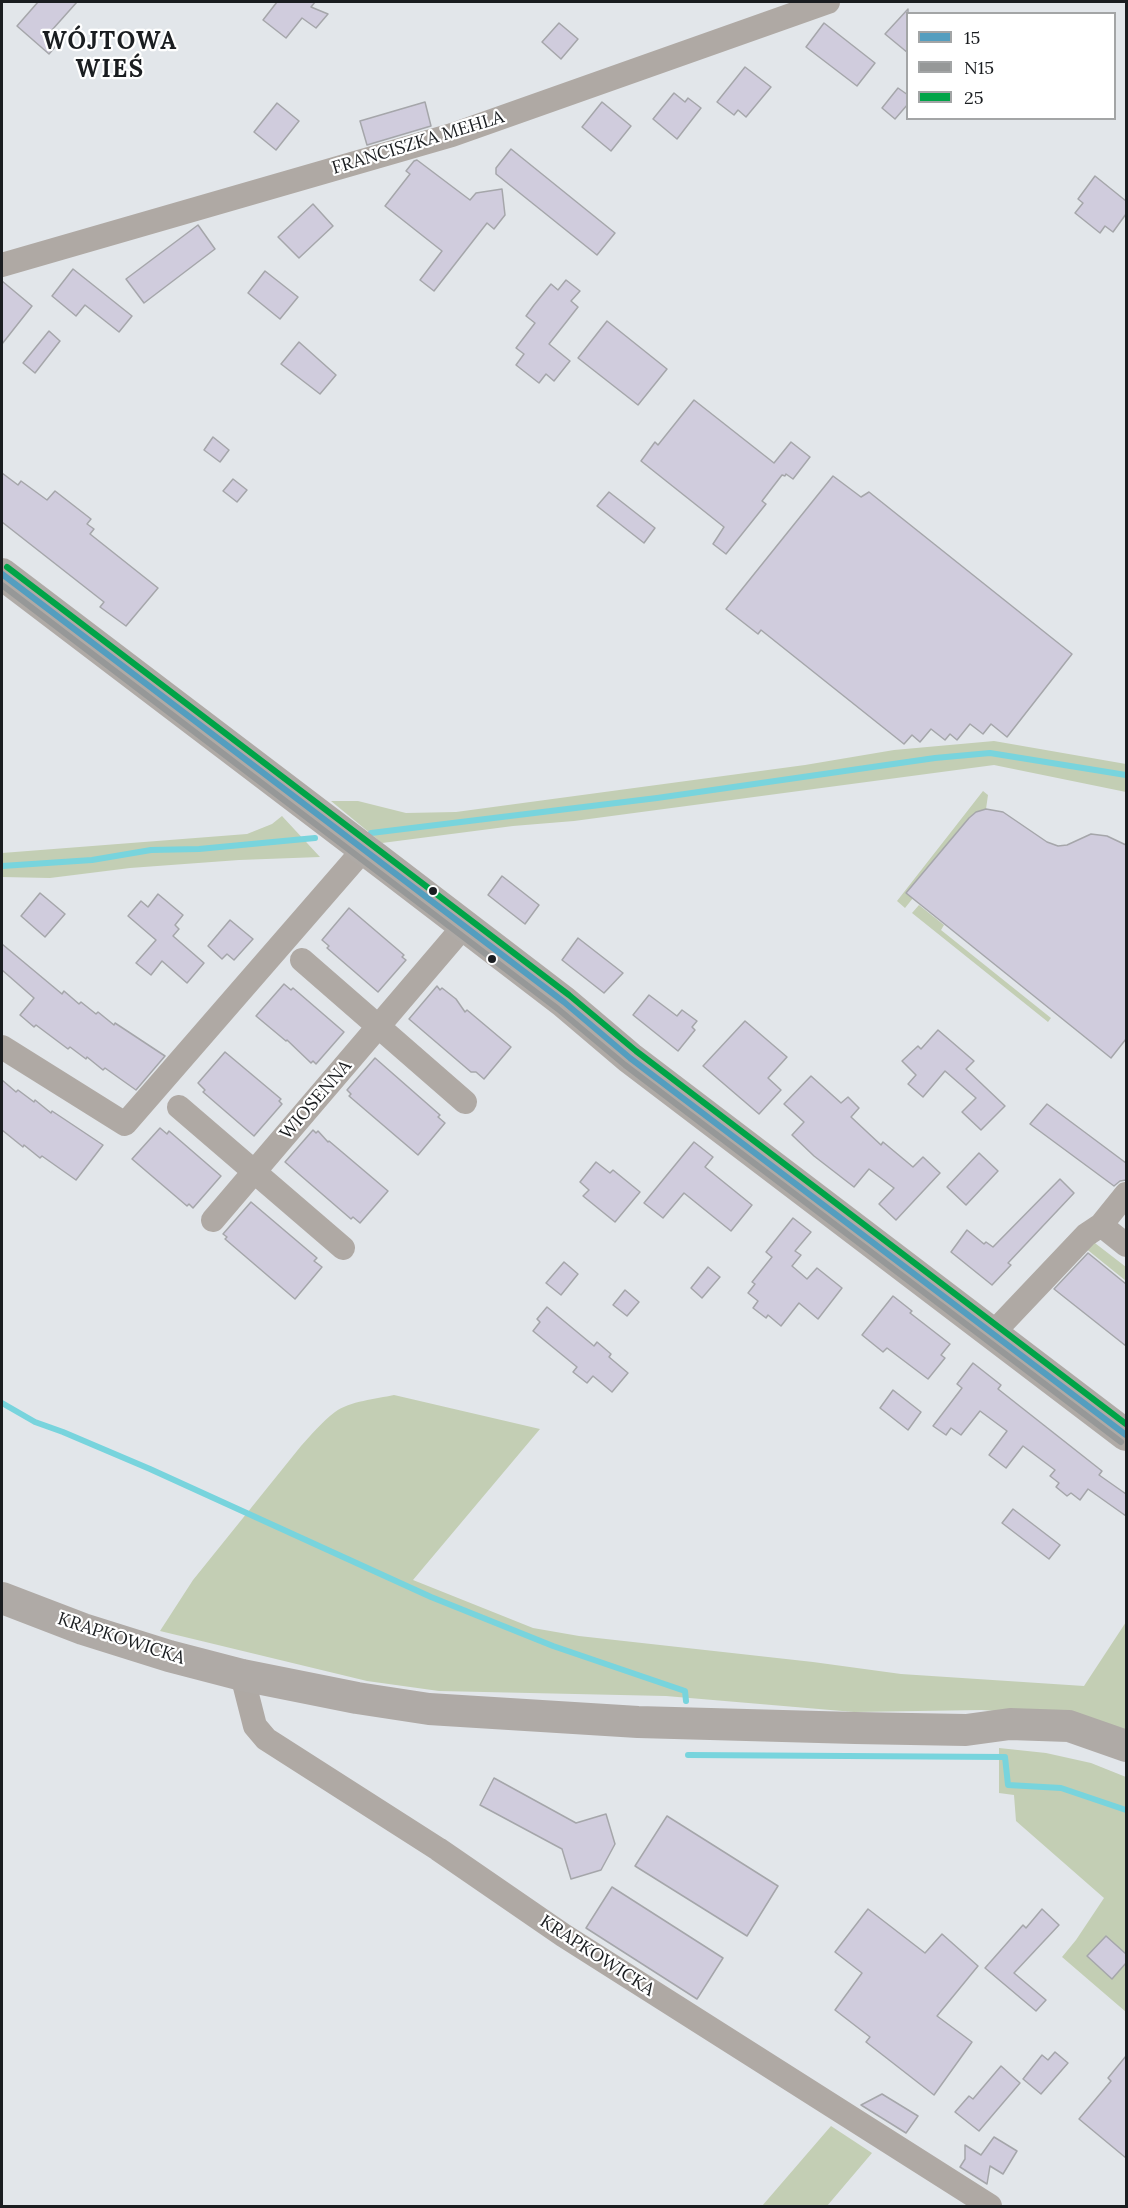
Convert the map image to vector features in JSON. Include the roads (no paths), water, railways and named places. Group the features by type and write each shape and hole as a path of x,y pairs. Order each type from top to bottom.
{"main road":[{"path":"2,574 564,1002 630,1058 994,1332 1126,1435"},
{"name":"KRAPKOWICKA","path":"2,1598 83,1629 169,1656 242,1675 357,1698 429,1709 638,1722 966,1730 1070,1746 1126,1764"},
{"name":"KRAPKOWICKA","path":"966,1730 1011,1724 1070,1726 1126,1746"}],"street":[{"name":"FRANCISZKA MEHLA","path":"2,265 452,135 828,2"},
{"path":"2,1047 125,1124 364,849"},
{"name":"WIOSENNA","path":"213,1220 464,926"},
{"path":"302,960 465,1102"},
{"path":"179,1107 343,1248"},
{"path":"994,1332 1086,1235 1101,1225 1126,1194"},
{"path":"1101,1225 1126,1245"},
{"name":"KRAPKOWICKA","path":"242,1675 255,1726 267,1739 438,1849 562,1935 990,2206"}],"waterway":[{"path":"371,833 657,798 935,758 990,753 1126,775"},
{"path":"2,866 92,860 151,850 199,849 315,838"},
{"path":"2,1403 35,1422 150,1469 431,1597 553,1646 685,1691 686,1701"},
{"path":"688,1755 1005,1757 1008,1785 1061,1788 1126,1810"}],"district":[{"name":"WÓJTOWA WIEŚ","path":"110,56"}]}
